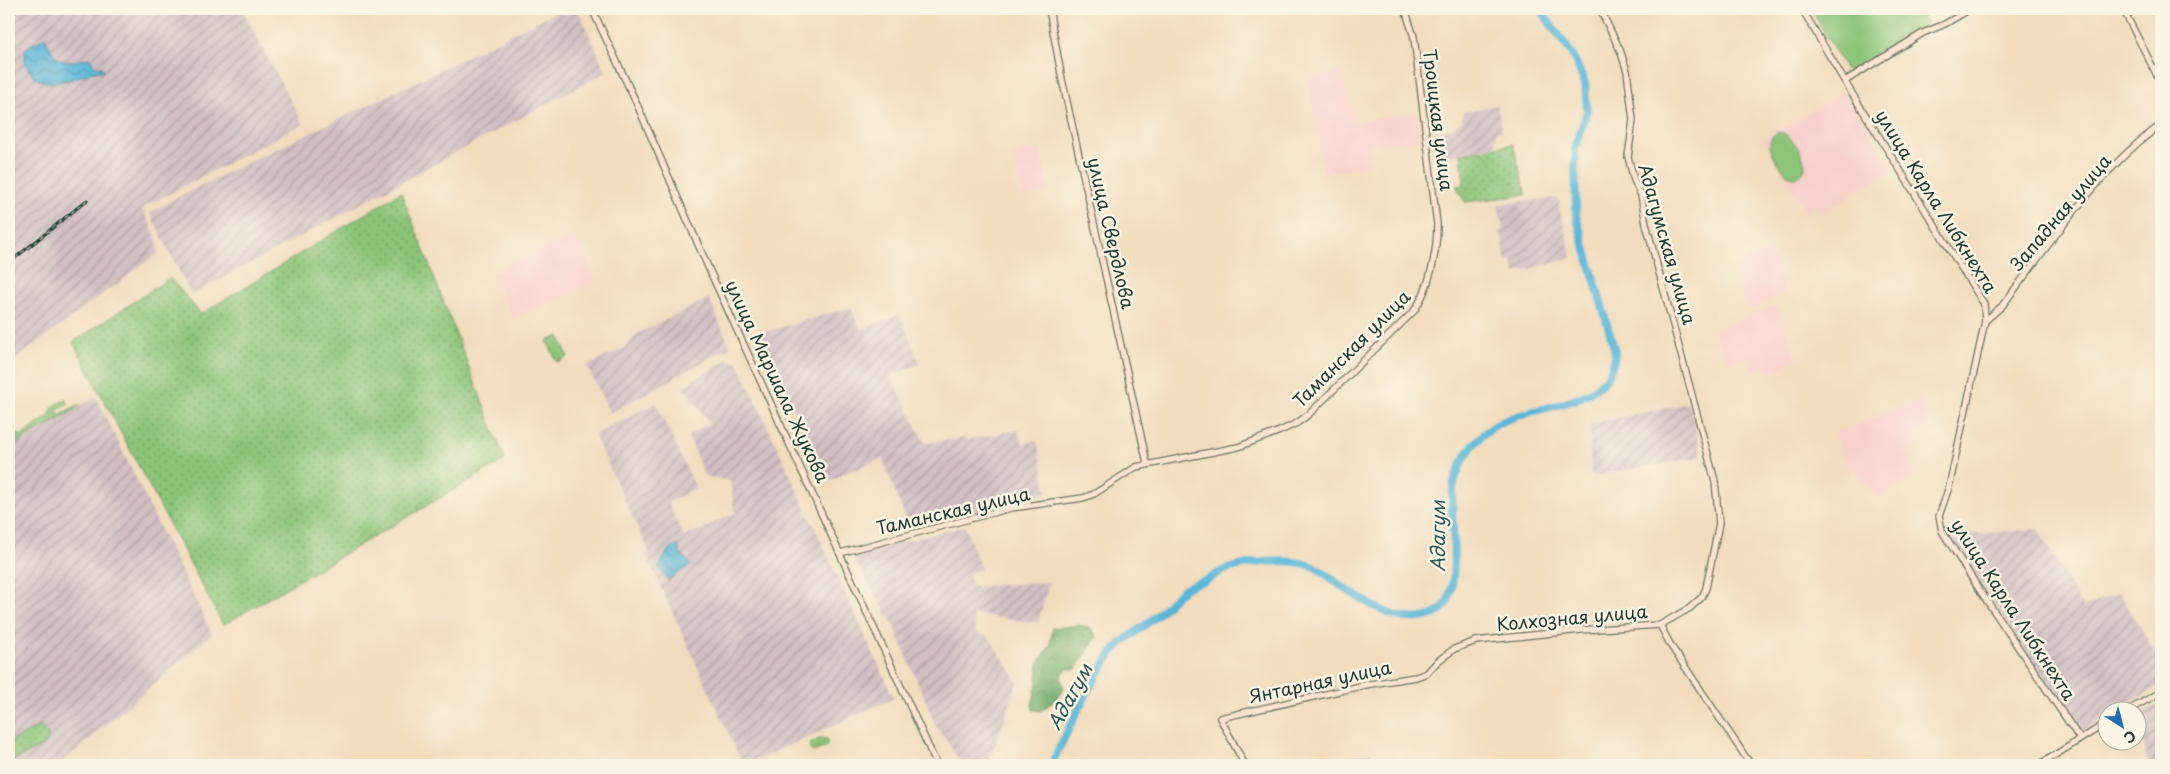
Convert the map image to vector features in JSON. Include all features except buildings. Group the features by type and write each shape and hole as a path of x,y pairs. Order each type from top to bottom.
{"main road":[{"name":"улица Маршала Жукова","path":"592,9 635,100 708,267 938,765"},
{"name":"улица Свердлова","path":"1050,9 1062,79 1147,463"},
{"name":"Троицкая улица","path":"1405,9 1414,37 1420,77 1429,147 1437,236"},
{"name":"Адагумская улица","path":"1600,9 1620,50 1627,71 1633,120 1629,150 1630,167 1641,196 1646,224 1678,337 1709,460"},
{"name":"улица Карла Либкнехта","path":"1802,9 1844,81 1986,309 1949,488 1939,516 1942,531 2080,739"},
{"path":"1844,81 1923,33 1945,24 1970,9"},
{"path":"2122,9 2161,83"},
{"name":"Западная улица","path":"1985,321 2002,306 2096,186 2136,146 2161,126"},
{"name":"Таманская улица","path":"840,553 1011,508 1083,498 1094,494 1136,467 1147,463 1238,447 1280,431 1303,419 1414,311 1422,299 1437,236"},
{"name":"Колхозная улица","path":"1427,673 1445,655 1459,647 1476,642 1581,630 1660,625 1690,608 1702,597 1706,588 1719,523 1716,491 1709,460"},
{"path":"1660,625 1671,646 1751,765"},
{"name":"Янтарная улица","path":"1245,765 1220,718 1427,673"},
{"path":"2143,702 2161,692"},
{"path":"2039,765 2098,728"}],"shaded area":[{"path":"9,9 242,9 303,124 142,208 157,239 158,253 9,364"},
{"path":"562,9 578,9 606,72 191,295 150,213 185,193"},
{"path":"1342,71 1355,122 1418,112 1420,137 1419,139 1371,145 1371,156 1368,157 1369,165 1323,174 1309,79"},
{"path":"1844,92 1893,170 1819,214 1815,207 1806,212 1763,139"},
{"path":"1497,105 1502,130 1496,133 1495,146 1438,158 1435,132 1452,128 1463,120 1463,112"},
{"path":"1040,149 1049,193 1023,198 1014,154"},
{"path":"1557,198 1572,258 1515,273 1512,260 1506,262 1500,231 1503,230 1498,204"},
{"path":"571,236 579,242 596,282 513,319 492,272"},
{"path":"1770,249 1786,293 1749,310 1737,282 1740,280 1735,267"},
{"path":"709,298 730,347 610,413 587,366 629,345 635,335"},
{"path":"1771,306 1777,307 1797,360 1783,365 1784,368 1768,373 1765,366 1753,370 1749,358 1726,361 1715,331"},
{"path":"851,307 860,330 900,315 920,364 891,376 925,443 966,438 967,440 1018,430 1023,444 1037,440 1047,492 997,503 997,506 969,510 908,525 882,458 831,480 767,358 758,334"},
{"path":"727,360 737,361 894,698 746,765 743,765 646,555 650,553 594,435 656,403 696,488 668,502 684,537 735,513 730,481 705,476 688,436 710,423 683,387"},
{"path":"96,397 212,634 59,765 9,765 9,447"},
{"path":"1924,399 1929,428 1915,434 1915,449 1907,450 1911,479 1877,499 1866,482 1863,483 1854,469 1848,471 1835,432"},
{"path":"1689,403 1702,457 1591,476 1590,424"},
{"path":"965,526 981,569 969,573 972,587 1049,582 1038,623 973,614 976,633 988,636 1018,682 988,765 963,765 936,726 895,628 852,555"},
{"path":"2038,529 2083,608 2119,592 2161,663 2161,685 2130,702 2098,702 2098,721 2080,732 1949,536"},
{"path":"2161,703 2161,765 2148,765 2145,752 2148,752 2148,710"},
{"path":"1371,752 1372,765 1323,765 1323,763"},
{"path":"1735,752 1743,765 1717,765"}],"green space":[{"path":"1811,9 1919,9 1926,23 1923,28 1849,71 1846,70"},
{"path":"1779,132 1784,133 1793,141 1803,158 1805,169 1798,176 1788,175 1772,152 1770,140 1773,135"},
{"path":"1513,144 1526,195 1465,202 1456,186 1464,185 1461,154"},
{"path":"401,192 505,460 223,625 73,342 170,278 201,314"},
{"path":"559,336 568,357 557,362 547,341"},
{"path":"65,399 69,404 56,411 58,415 80,404 73,411 9,447 9,437 15,434 23,435 49,416 53,407"},
{"path":"1079,625 1090,627 1097,637 1076,669 1067,669 1061,676 1064,689 1057,698 1041,711 1033,710 1032,705 1037,683 1038,664 1050,645 1053,628"},
{"path":"40,726 48,734 47,743 9,763 9,742"},
{"path":"823,738 827,739 827,746 814,752 810,750 810,743"}],"water":[{"path":"45,37 53,53 61,60 72,61 89,58 95,66 102,67 104,71 66,81 47,82 38,80 27,67 25,52 26,48"},
{"path":"678,545 680,553 691,565 668,580 659,567 668,551"}],"waterway":[{"name":"Адагум","path":"1051,765 1087,693 1113,652 1125,640 1154,618 1184,589 1222,571 1255,563 1279,561 1302,563 1317,568 1357,596 1389,613 1412,618 1424,618 1435,614 1445,605 1451,592 1454,554 1452,497 1457,474 1471,448 1486,432 1504,421 1573,400 1589,393 1602,383 1611,369 1615,351 1576,216 1575,148 1587,111 1585,83 1572,54 1540,9"}],"railway":[{"path":"9,263 87,200"}]}
